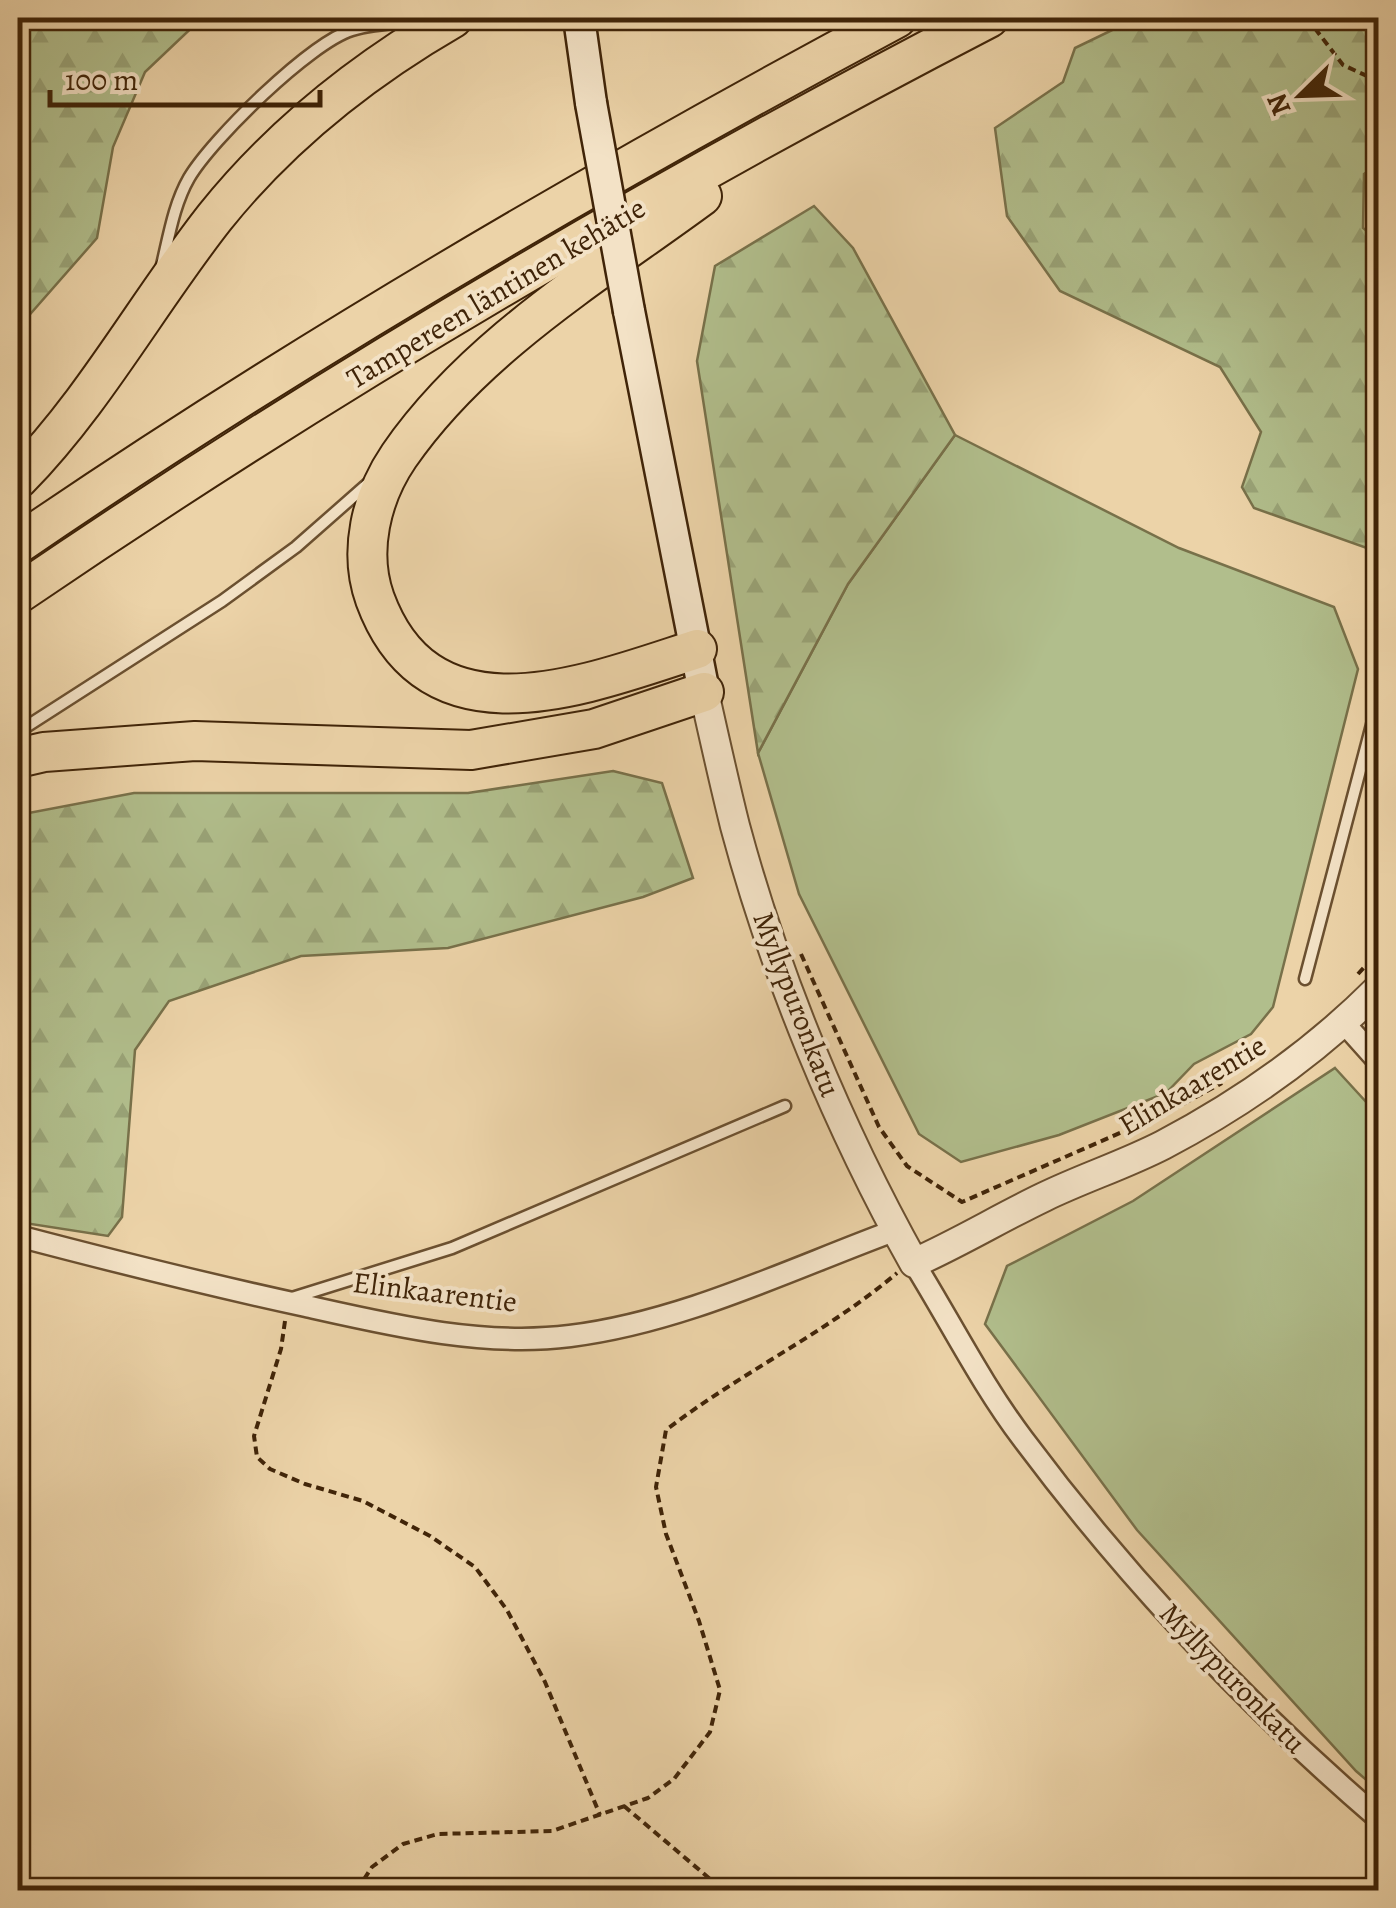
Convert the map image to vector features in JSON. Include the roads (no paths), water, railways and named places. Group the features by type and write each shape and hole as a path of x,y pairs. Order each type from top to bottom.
{"highway":[{"path":"18,478 91,389 216,216 276,150 385,59 452,18"},
{"name":"Tampereen läntinen kehätie","path":"18,544 324,345 558,206 896,18"},
{"name":"Tampereen läntinen kehätie","path":"18,594 114,528 347,381 575,244 834,98 989,18"},
{"path":"696,649 574,688 530,695 464,689 409,656 392,634 369,583 365,554 373,516 397,458 473,372 518,331 834,98"},
{"path":"18,758 44,752 195,741 472,750 594,729 704,692"}],"main road":[{"name":"Myllypuronkatu","path":"579,18 591,103 704,692"}],"street":[{"name":"Myllypuronkatu","path":"704,692 736,828 764,920 824,1081 914,1264 1021,1437 1108,1544 1306,1756 1378,1818"},
{"name":"Elinkaarentie","path":"914,1264 1048,1194 1109,1171 1219,1114 1344,1023 1367,983"},
{"path":"1344,1023 1378,1061"},
{"name":"Elinkaarentie","path":"18,1236 285,1302 476,1337 567,1336 640,1323 896,1230"}],"lane":[{"path":"154,300 175,212 188,179 210,148 264,95 313,54 349,31 452,18"},
{"path":"18,732 222,601 296,547 397,458"},
{"path":"1305,979 1378,702"},
{"path":"285,1302 452,1248 785,1106"}]}
